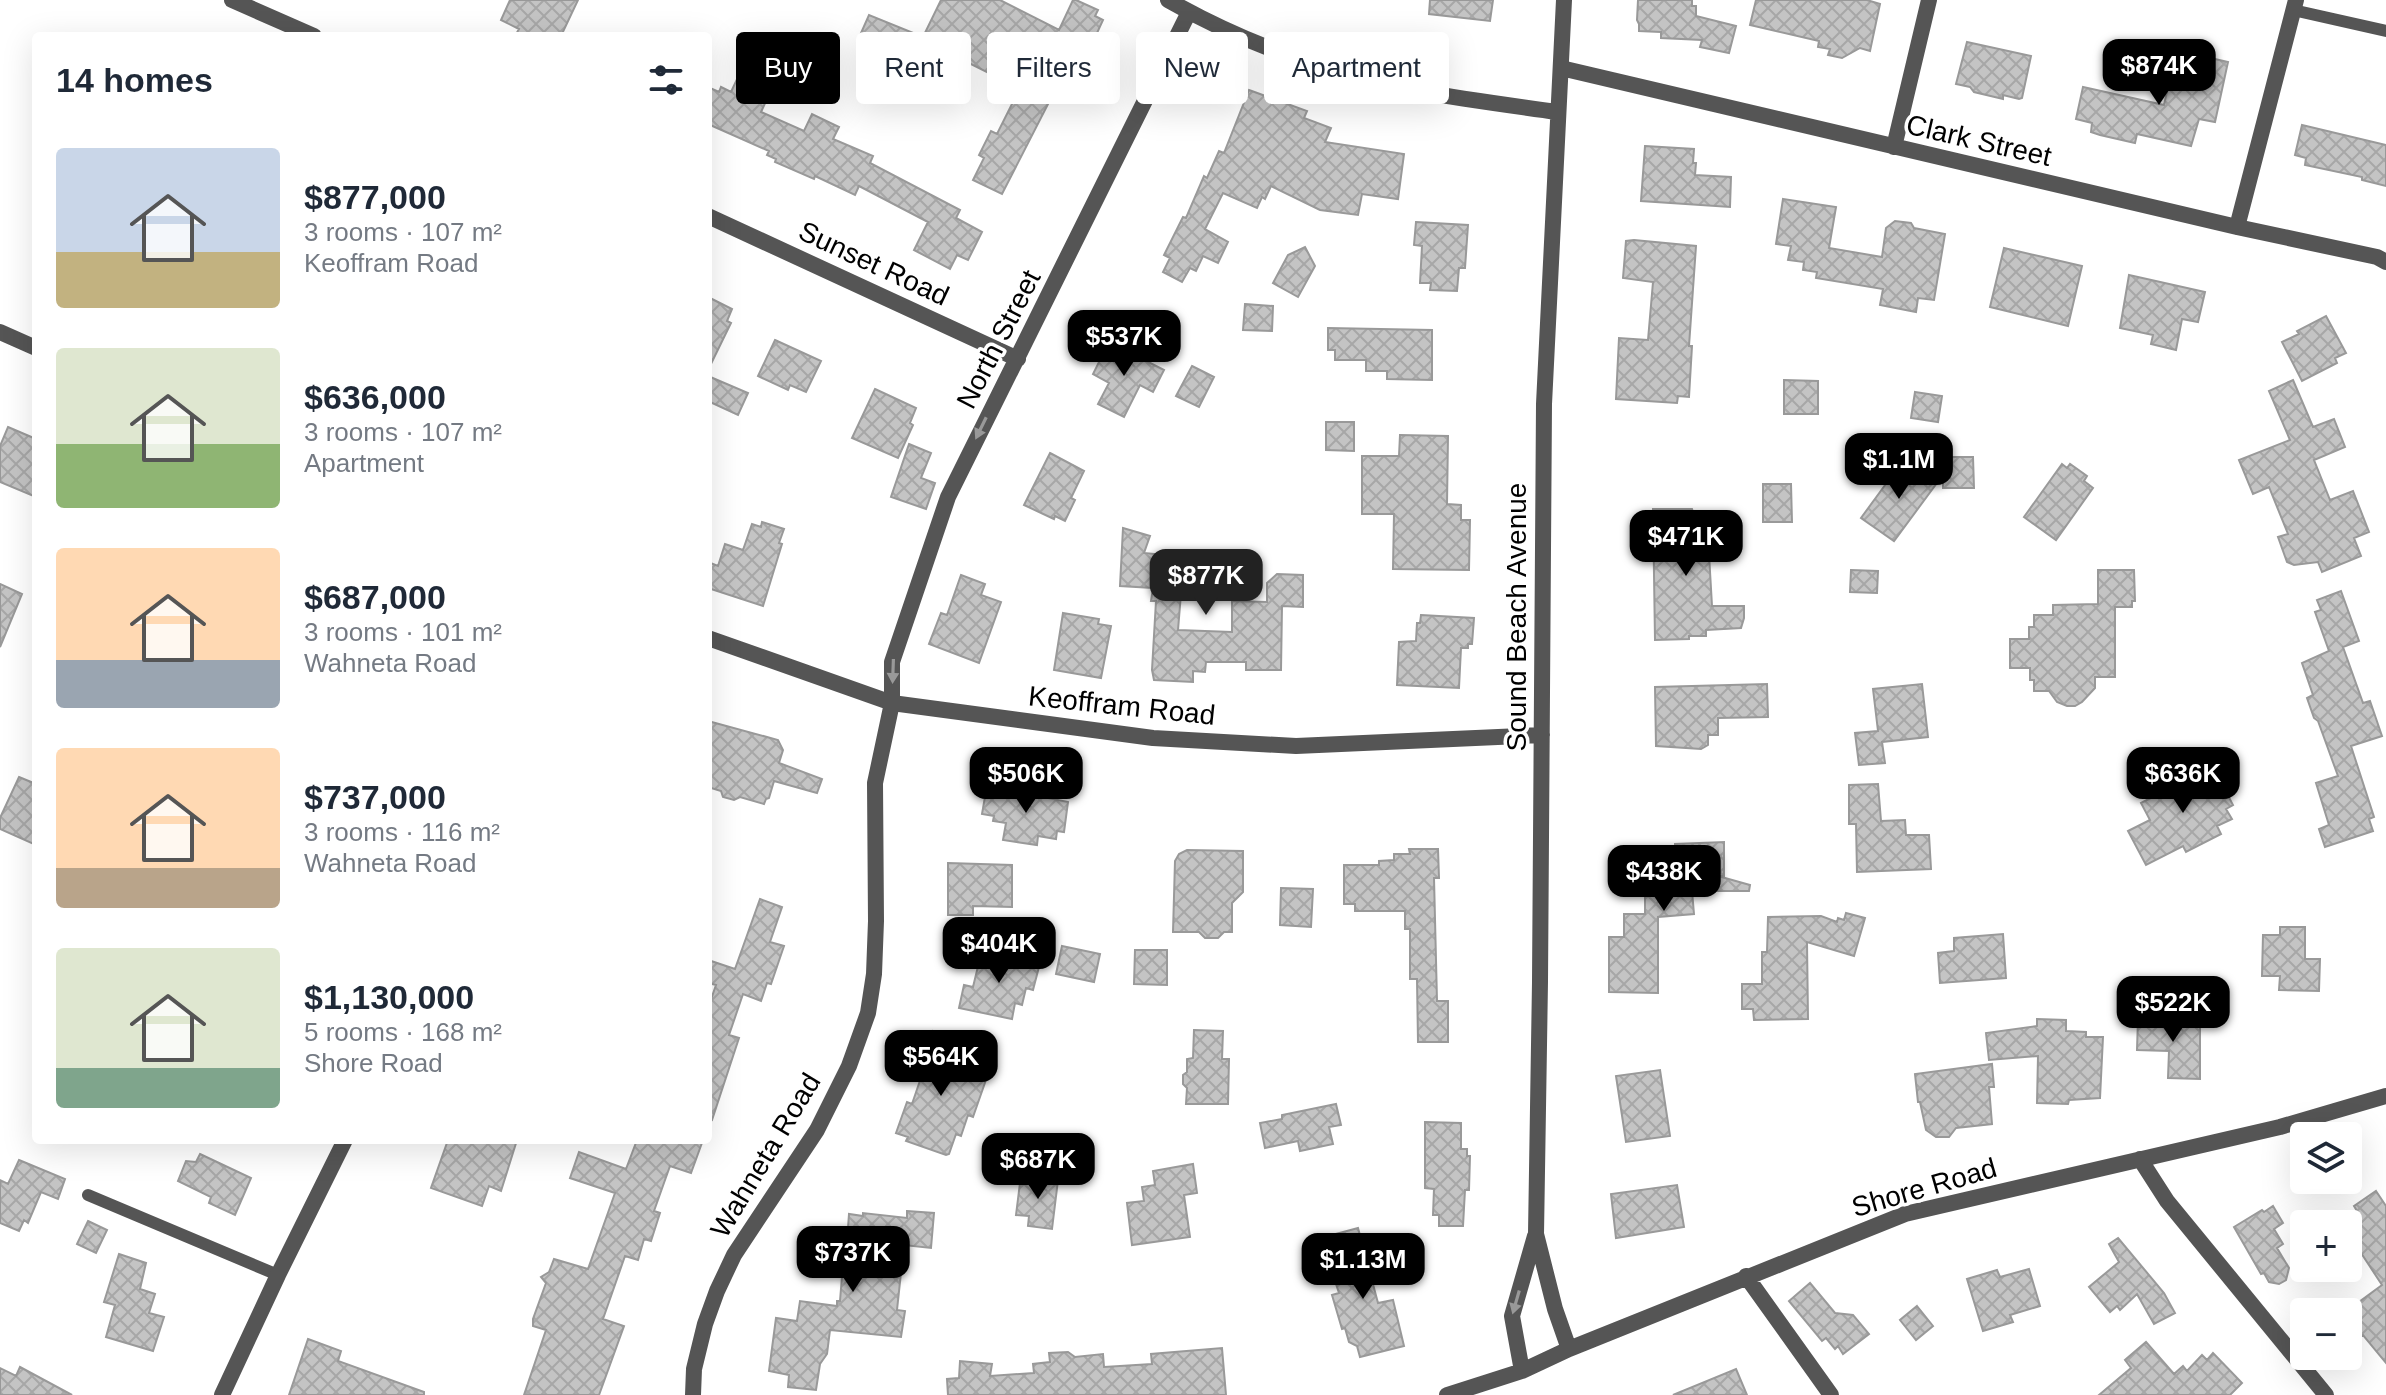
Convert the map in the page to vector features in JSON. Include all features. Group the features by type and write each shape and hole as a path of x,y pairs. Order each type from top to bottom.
{"street":[{"path":"232,0 305,32"},
{"path":"1168,0 1275,50 1322,68 1464,99 1557,112"},
{"name":"Sound Beach Avenue","path":"1564,0 1544,404 1536,1234 1555,1309 1569,1349"},
{"path":"1894,147 1929,0"},
{"path":"2237,227 2294,5"},
{"name":"North Street","path":"892,703 892,662 948,497 1189,12"},
{"name":"Clark Street","path":"1561,68 2377,257 2386,262"},
{"name":"Sunset Road","path":"712,218 1018,359"},
{"path":"0,332 32,346"},
{"name":"Keoffram Road","path":"712,639 892,703 1153,738 1296,746 1542,735"},
{"name":"Wahneta Road","path":"693,1395 694,1369 717,1291 734,1255 817,1130 849,1066 868,1013 874,974 876,921 875,783 892,703"},
{"name":"Shore Road","path":"1447,1395 1522,1371 1746,1276 1905,1214 2280,1127 2386,1096"},
{"path":"222,1395 343,1144"},
{"path":"2140,1159 2167,1201 2326,1395"},
{"name":"Sound Beach Avenue","path":"1522,1371 1512,1316 1536,1234"},
{"path":"1746,1276 1831,1395"}],"lane":[{"path":"2294,5 2386,31"},
{"path":"88,1195 278,1275"}],"building":[{"path":"510,0 578,0 563,32 517,32 519,29 501,20"},
{"path":"941,0 1000,0 1059,30 1073,0 1076,0 1098,10 1095,16 1103,20 1098,32 987,32 987,72 971,64 971,32 925,32"},
{"path":"1430,0 1493,0 1490,21 1429,14"},
{"path":"1638,0 1692,0 1692,6 1696,6 1696,16 1736,26 1729,53 1700,47 1702,40 1661,38 1661,32 1639,31"},
{"path":"1756,0 1867,0 1880,4 1870,51 1860,48 1842,58 1828,55 1830,49 1818,47 1819,41 1750,25"},
{"path":"869,15 911,32 861,32"},
{"path":"1967,42 2031,56 2022,98 2003,95 2003,99 1956,84"},
{"path":"2202,56 2228,62 2215,122 2199,119 2191,146 2137,134 2135,143 2100,135 2091,132 2092,123 2076,119 2083,87 2164,105 2174,68 2197,74"},
{"path":"736,81 736,104 765,104 761,112 804,131 812,114 839,127 833,139 873,156 870,163 960,210 956,218 982,232 968,260 957,255 950,269 914,250 928,222 859,186 855,195 775,162 776,159 767,155 769,151 712,126 712,89 719,92 721,87 731,92"},
{"path":"1249,90 1264,95 1264,104 1288,104 1307,111 1304,118 1331,128 1325,142 1404,154 1398,199 1362,194 1358,215 1320,210 1271,186 1257,208 1223,193 1205,229 1228,242 1218,263 1203,256 1196,271 1190,268 1182,282 1163,272 1170,258 1164,255 1183,217 1186,218 1204,176 1207,178 1219,151 1224,153 1243,104 1248,104"},
{"path":"1012,104 1048,104 1002,194 973,180 984,158 979,155 991,131 997,134"},
{"path":"2302,125 2386,145 2386,186 2362,180 2362,177 2305,165 2306,158 2295,155"},
{"path":"1645,146 1694,149 1695,175 1731,177 1730,207 1641,201"},
{"path":"1783,199 1836,207 1829,248 1882,257 1886,228 1895,221 1945,234 1934,300 1918,298 1916,312 1880,305 1883,289 1816,278 1817,272 1803,270 1804,262 1788,260 1791,246 1776,244"},
{"path":"1416,222 1468,225 1465,268 1459,268 1457,291 1430,290 1431,283 1420,283 1422,246 1414,245"},
{"path":"1626,241 1696,246 1689,397 1678,396 1677,403 1616,399 1619,338 1648,340 1653,282 1623,278"},
{"path":"1305,247 1315,266 1298,297 1273,283 1288,255"},
{"path":"2004,248 2082,266 2068,326 1990,307"},
{"path":"2129,275 2205,292 2198,322 2182,319 2176,350 2151,344 2153,335 2120,328"},
{"path":"712,299 732,309 727,321 731,323 712,362"},
{"path":"1245,304 1273,306 1272,331 1243,330"},
{"path":"2326,316 2346,353 2335,358 2337,363 2302,381 2282,342"},
{"path":"1328,328 1432,330 1432,380 1387,379 1387,371 1366,371 1366,360 1335,360 1335,350 1328,350"},
{"path":"775,340 821,361 806,392 790,385 788,390 758,376"},
{"path":"1109,342 1164,370 1153,392 1140,385 1124,417 1098,404 1109,383 1093,374"},
{"path":"1192,366 1214,377 1199,407 1176,396"},
{"path":"712,378 748,393 738,415 712,403"},
{"path":"1784,380 1818,381 1818,414 1784,414"},
{"path":"2293,380 2313,427 2334,419 2345,447 2314,460 2330,500 2353,491 2369,532 2354,538 2361,556 2322,572 2318,562 2294,565 2287,562 2278,537 2288,534 2269,487 2253,494 2239,460 2290,440 2269,391"},
{"path":"875,389 916,408 910,423 913,425 898,458 852,438"},
{"path":"1915,392 1942,396 1938,422 1911,418"},
{"path":"1326,422 1354,422 1354,451 1326,450"},
{"path":"8,427 32,437 32,495 0,482 0,446"},
{"path":"1400,435 1448,436 1447,504 1461,505 1461,520 1470,520 1469,570 1393,569 1394,514 1362,514 1362,456 1399,456"},
{"path":"909,444 931,453 921,478 935,483 926,509 891,497"},
{"path":"1050,453 1084,471 1071,498 1075,500 1065,521 1024,505"},
{"path":"1943,457 1973,457 1974,488 1943,488"},
{"path":"2062,464 2067,468 2070,464 2087,476 2084,481 2093,488 2056,540 2024,517"},
{"path":"1916,465 1937,483 1894,541 1861,518 1899,466 1905,470 1909,466 1913,469"},
{"path":"1763,484 1791,484 1792,522 1763,522"},
{"path":"1653,509 1692,509 1693,512 1700,512 1700,520 1712,520 1712,554 1709,554 1712,606 1744,606 1741,628 1706,630 1706,636 1689,636 1689,639 1655,640"},
{"path":"762,522 784,529 763,606 712,589 712,564 718,566 725,544 743,550 752,524 761,527"},
{"path":"1123,528 1150,536 1144,553 1184,557 1178,630 1232,632 1232,601 1267,602 1267,583 1277,574 1303,575 1303,607 1282,606 1281,670 1246,670 1246,662 1206,662 1205,672 1193,671 1193,682 1154,680 1156,601 1151,601 1153,588 1120,586"},
{"path":"1851,570 1878,571 1877,593 1850,592"},
{"path":"2098,570 2134,570 2135,601 2132,601 2132,607 2115,607 2115,677 2095,677 2095,688 2082,702 2067,706 2057,702 2049,691 2034,691 2030,668 2010,668 2010,639 2029,639 2029,627 2034,627 2034,615 2053,615 2053,605 2098,604"},
{"path":"961,575 985,584 981,595 1001,602 979,663 929,644 941,613 947,615"},
{"path":"0,584 22,594 0,647"},
{"path":"2341,591 2359,641 2343,647 2363,703 2370,701 2382,736 2351,746 2374,817 2369,819 2373,831 2325,847 2319,829 2329,825 2316,783 2338,776 2307,698 2313,695 2302,663 2329,651 2315,612 2321,610 2317,600"},
{"path":"1063,613 1099,619 1098,624 1111,626 1101,678 1054,670"},
{"path":"1421,615 1474,618 1472,644 1461,648 1459,688 1397,685 1399,642 1416,641 1417,623 1420,623"},
{"path":"1767,684 1768,717 1718,718 1718,735 1708,735 1708,745 1701,749 1656,746 1655,687"},
{"path":"1922,684 1928,737 1882,742 1885,763 1859,765 1855,733 1878,731 1873,689"},
{"path":"712,722 778,740 783,750 779,763 822,779 817,793 774,781 764,804 740,797 734,800 723,797 721,791 712,788"},
{"path":"2209,759 2233,805 2226,809 2232,819 2217,826 2221,834 2186,852 2183,846 2146,865 2128,831 2150,820 2141,803 2188,779 2185,772"},
{"path":"19,777 32,782 32,843 0,829 0,818"},
{"path":"1878,784 1881,821 1905,820 1906,835 1929,835 1931,869 1857,872 1856,824 1849,824 1849,785"},
{"path":"998,788 1068,802 1064,832 1057,831 1056,839 1038,836 1037,845 1003,840 1006,823 993,821 994,816 982,814 986,791 998,792"},
{"path":"1724,842 1724,876 1718,876 1750,885 1749,891 1692,891 1694,914 1658,917 1658,993 1609,992 1609,937 1624,937 1624,914 1645,914 1645,867 1675,867 1675,844"},
{"path":"1409,849 1438,849 1439,878 1434,878 1437,1001 1448,1001 1448,1042 1418,1042 1417,979 1410,979 1410,929 1405,929 1405,911 1355,911 1355,904 1344,904 1344,865 1379,865 1379,861 1394,860 1394,854 1410,854"},
{"path":"1187,850 1243,851 1243,892 1232,903 1232,932 1224,932 1218,938 1205,938 1199,932 1173,932 1175,861 1179,854"},
{"path":"948,863 1012,865 1012,907 973,906 973,915 948,915"},
{"path":"1281,888 1313,889 1311,927 1280,925"},
{"path":"760,899 782,907 770,942 784,946 771,984 767,983 761,1001 743,994 729,1035 739,1038 712,1120 712,996 716,985 712,984 712,961 735,969"},
{"path":"1846,913 1865,918 1854,956 1807,942 1808,1019 1754,1020 1753,1009 1742,1009 1742,984 1762,984 1762,952 1767,952 1768,917 1821,916 1837,922 1838,918 1844,920"},
{"path":"2280,927 2305,927 2305,959 2320,959 2319,991 2279,990 2280,976 2262,976 2263,935 2280,935"},
{"path":"2003,934 2006,978 1940,983 1938,953 1954,951 1954,938"},
{"path":"1062,946 1100,954 1094,982 1056,974"},
{"path":"982,950 1040,963 1033,990 1026,988 1022,1005 1015,1003 1012,1019 959,1008 964,985 973,987"},
{"path":"1135,950 1167,950 1167,985 1134,984"},
{"path":"2138,1018 2200,1020 2200,1079 2168,1078 2169,1051 2137,1050"},
{"path":"2037,1019 2066,1020 2066,1031 2086,1032 2086,1037 2103,1037 2100,1098 2069,1100 2068,1104 2037,1103 2038,1056 1989,1060 1986,1033 2037,1026"},
{"path":"1194,1030 1223,1031 1222,1059 1229,1059 1228,1104 1186,1104 1187,1088 1183,1084 1183,1075 1187,1072 1187,1059 1193,1058"},
{"path":"933,1031 963,1042 954,1066 987,1077 973,1117 968,1115 961,1136 956,1134 946,1155 906,1141 908,1137 896,1133 907,1102 912,1104"},
{"path":"1992,1064 1994,1087 1989,1087 1992,1124 1956,1128 1949,1137 1936,1137 1926,1130 1918,1102 1915,1074"},
{"path":"1660,1070 1670,1136 1626,1142 1616,1076"},
{"path":"1336,1104 1341,1125 1329,1127 1333,1144 1300,1151 1298,1141 1265,1148 1260,1123 1282,1119 1282,1115"},
{"path":"1425,1122 1461,1123 1461,1149 1467,1149 1467,1156 1470,1156 1463,1226 1439,1226 1439,1215 1433,1215 1434,1189 1425,1188"},
{"path":"447,1144 516,1144 501,1191 489,1186 482,1206 431,1188"},
{"path":"635,1144 702,1144 691,1173 670,1166 654,1211 660,1213 651,1241 644,1239 638,1260 625,1256 603,1319 624,1326 599,1395 524,1395 546,1330 533,1326 546,1283 541,1277 549,1272 554,1259 588,1269 615,1193 570,1178 579,1152 626,1169"},
{"path":"200,1154 251,1178 235,1215 209,1203 211,1197 178,1181 186,1161 196,1162"},
{"path":"19,1160 65,1179 58,1199 41,1192 28,1223 24,1220 19,1231 0,1223 0,1180 8,1184"},
{"path":"1193,1164 1197,1193 1184,1195 1190,1237 1132,1245 1127,1203 1144,1201 1142,1187 1155,1185 1153,1171"},
{"path":"1021,1175 1058,1180 1052,1229 1028,1226 1029,1216 1016,1215"},
{"path":"1677,1185 1684,1227 1616,1238 1611,1194"},
{"path":"2376,1191 2386,1206 2386,1363 2362,1336 2362,1300 2382,1285 2362,1254 2362,1210 2356,1210 2354,1206"},
{"path":"2273,1206 2283,1223 2274,1229 2283,1244 2277,1248 2289,1268 2286,1280 2279,1284 2269,1282 2264,1273 2261,1274 2234,1227"},
{"path":"907,1211 934,1213 931,1248 904,1245 897,1310 905,1311 901,1337 830,1330 827,1354 820,1364 816,1390 788,1387 789,1375 769,1371 776,1318 797,1321 800,1301 837,1306 844,1252 837,1251 839,1227 848,1228 849,1214 907,1218"},
{"path":"88,1221 107,1230 96,1253 77,1244"},
{"path":"1358,1228 1378,1303 1393,1300 1404,1346 1360,1357 1357,1346 1349,1342 1345,1328 1342,1329 1332,1295 1339,1293 1336,1284 1344,1282 1332,1235"},
{"path":"2118,1238 2164,1293 2175,1313 2154,1324 2137,1294 2120,1310 2117,1306 2110,1312 2089,1287 2119,1262 2109,1244"},
{"path":"119,1254 146,1263 140,1289 155,1294 149,1313 164,1317 153,1351 106,1337 115,1305 104,1302"},
{"path":"2029,1269 2040,1306 2010,1315 2013,1322 1983,1331 1967,1279 1997,1270 2000,1277"},
{"path":"1810,1283 1835,1313 1853,1315 1869,1334 1843,1354 1826,1338 1822,1341 1789,1301"},
{"path":"1917,1306 1933,1326 1916,1340 1900,1320"},
{"path":"308,1339 341,1351 338,1361 424,1392 424,1395 289,1395"},
{"path":"2146,1342 2174,1374 2183,1366 2187,1371 2202,1355 2207,1360 2213,1353 2242,1383 2230,1395 2099,1395 2131,1368 2125,1360"},
{"path":"1222,1348 1226,1395 948,1395 947,1379 959,1378 960,1361 992,1364 990,1376 1034,1373 1033,1364 1050,1362 1049,1353 1068,1352 1075,1357 1103,1354 1104,1367 1152,1364 1151,1354"},
{"path":"20,1367 72,1395 0,1395 0,1368 16,1376"},
{"path":"1736,1369 1747,1395 1673,1395"}]}
